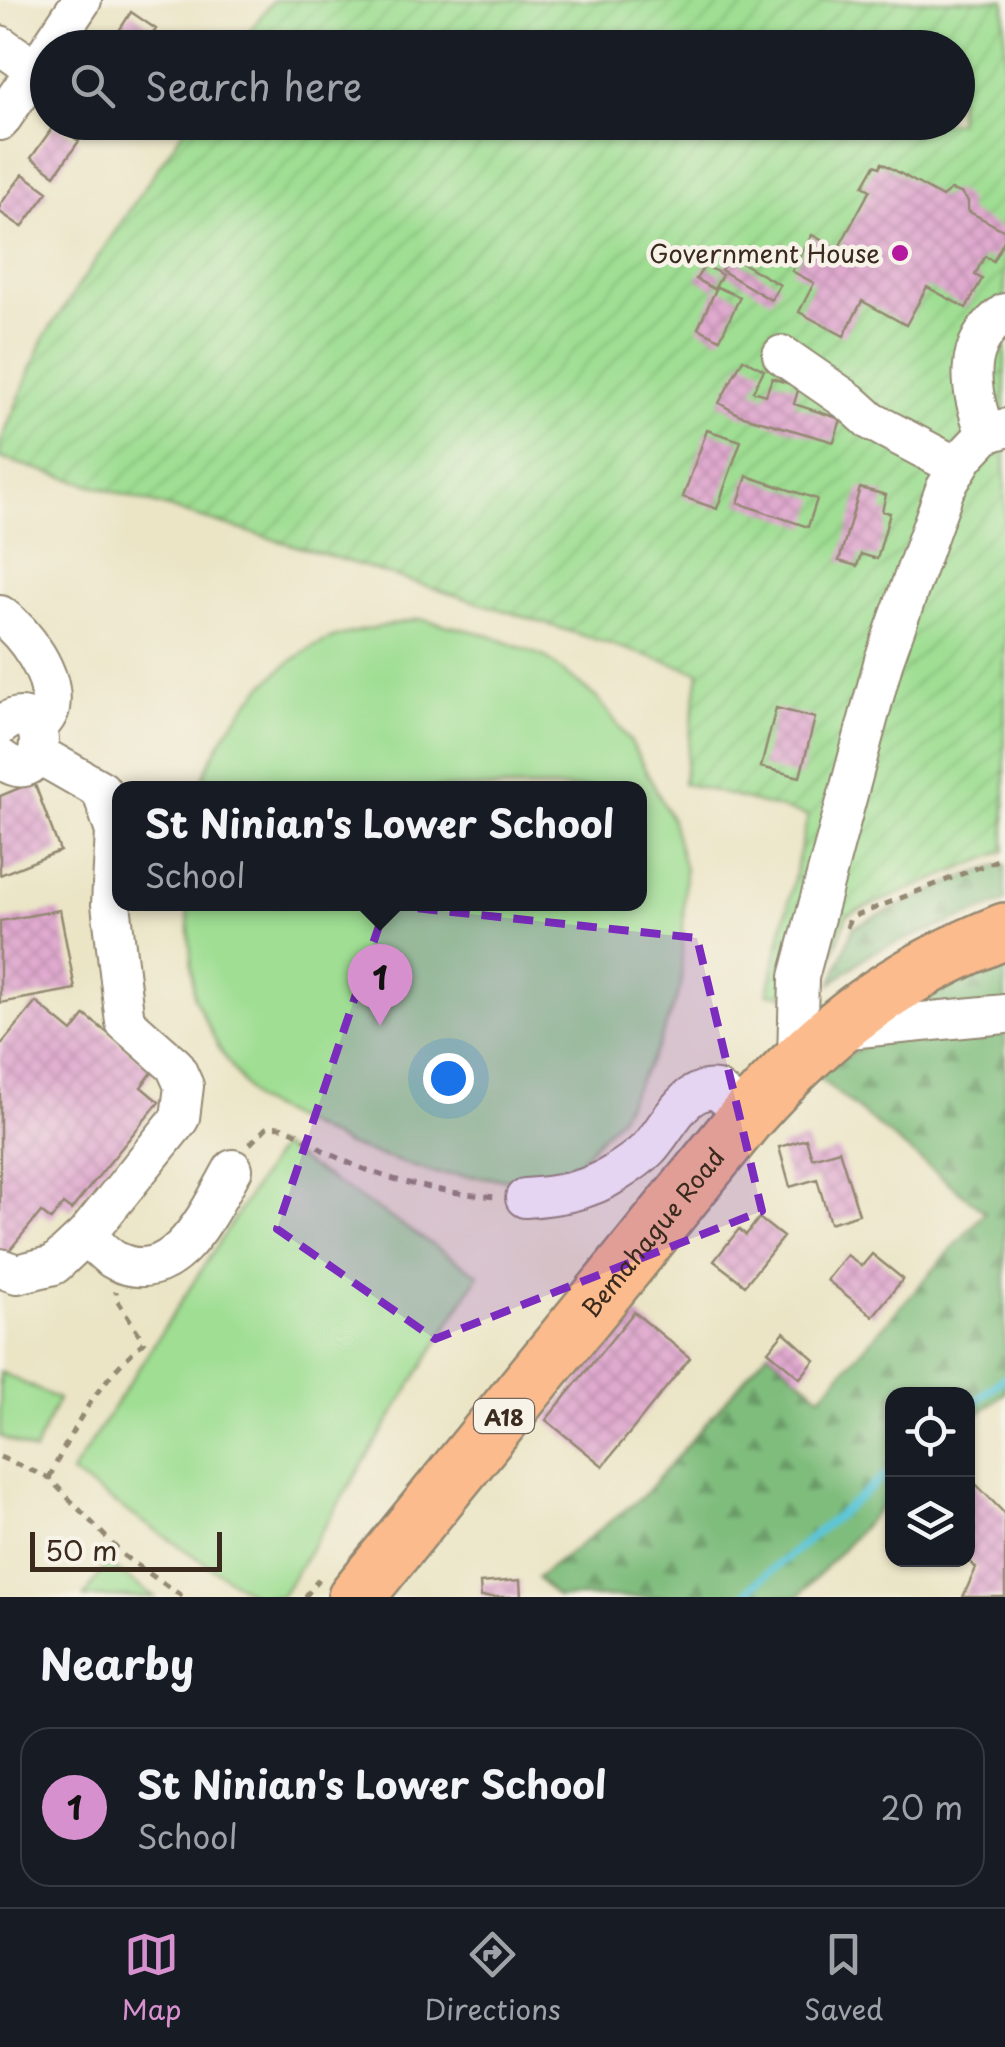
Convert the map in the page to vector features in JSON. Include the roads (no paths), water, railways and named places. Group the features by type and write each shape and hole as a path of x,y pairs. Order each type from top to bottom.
{"highway":[{"name":"Bemahague Road","path":"356,1597 748,1115 815,1046 886,989 950,953 1005,930"}],"street":[{"path":"62,30 82,0"},
{"path":"0,45 30,52"},
{"path":"0,121 30,77"},
{"path":"1005,313 987,326 970,372 975,407 996,431 958,467 945,489 884,660 799,977 815,1046 1005,1014"},
{"path":"782,354 872,421 958,467"},
{"path":"0,615 34,651 50,690 50,711 28,764 20,766 0,758"},
{"path":"0,726 17,718 32,723 38,741 101,790 112,823"},
{"path":"0,1268 17,1274 54,1265 86,1236 180,1118 184,1086 175,1066 124,1022 112,886"},
{"path":"524,1198 556,1196 612,1176 647,1150 680,1107 700,1090 717,1090 748,1115"},
{"path":"86,1236 116,1261 147,1267 180,1252 233,1169"}],"waterway":[{"path":"975,1402 1005,1377"},
{"path":"744,1597 885,1476"}],"place":[{"name":"Government House","path":"900,253"},
{"name":"St Ninian's Lower School","path":"380,1026"}]}
